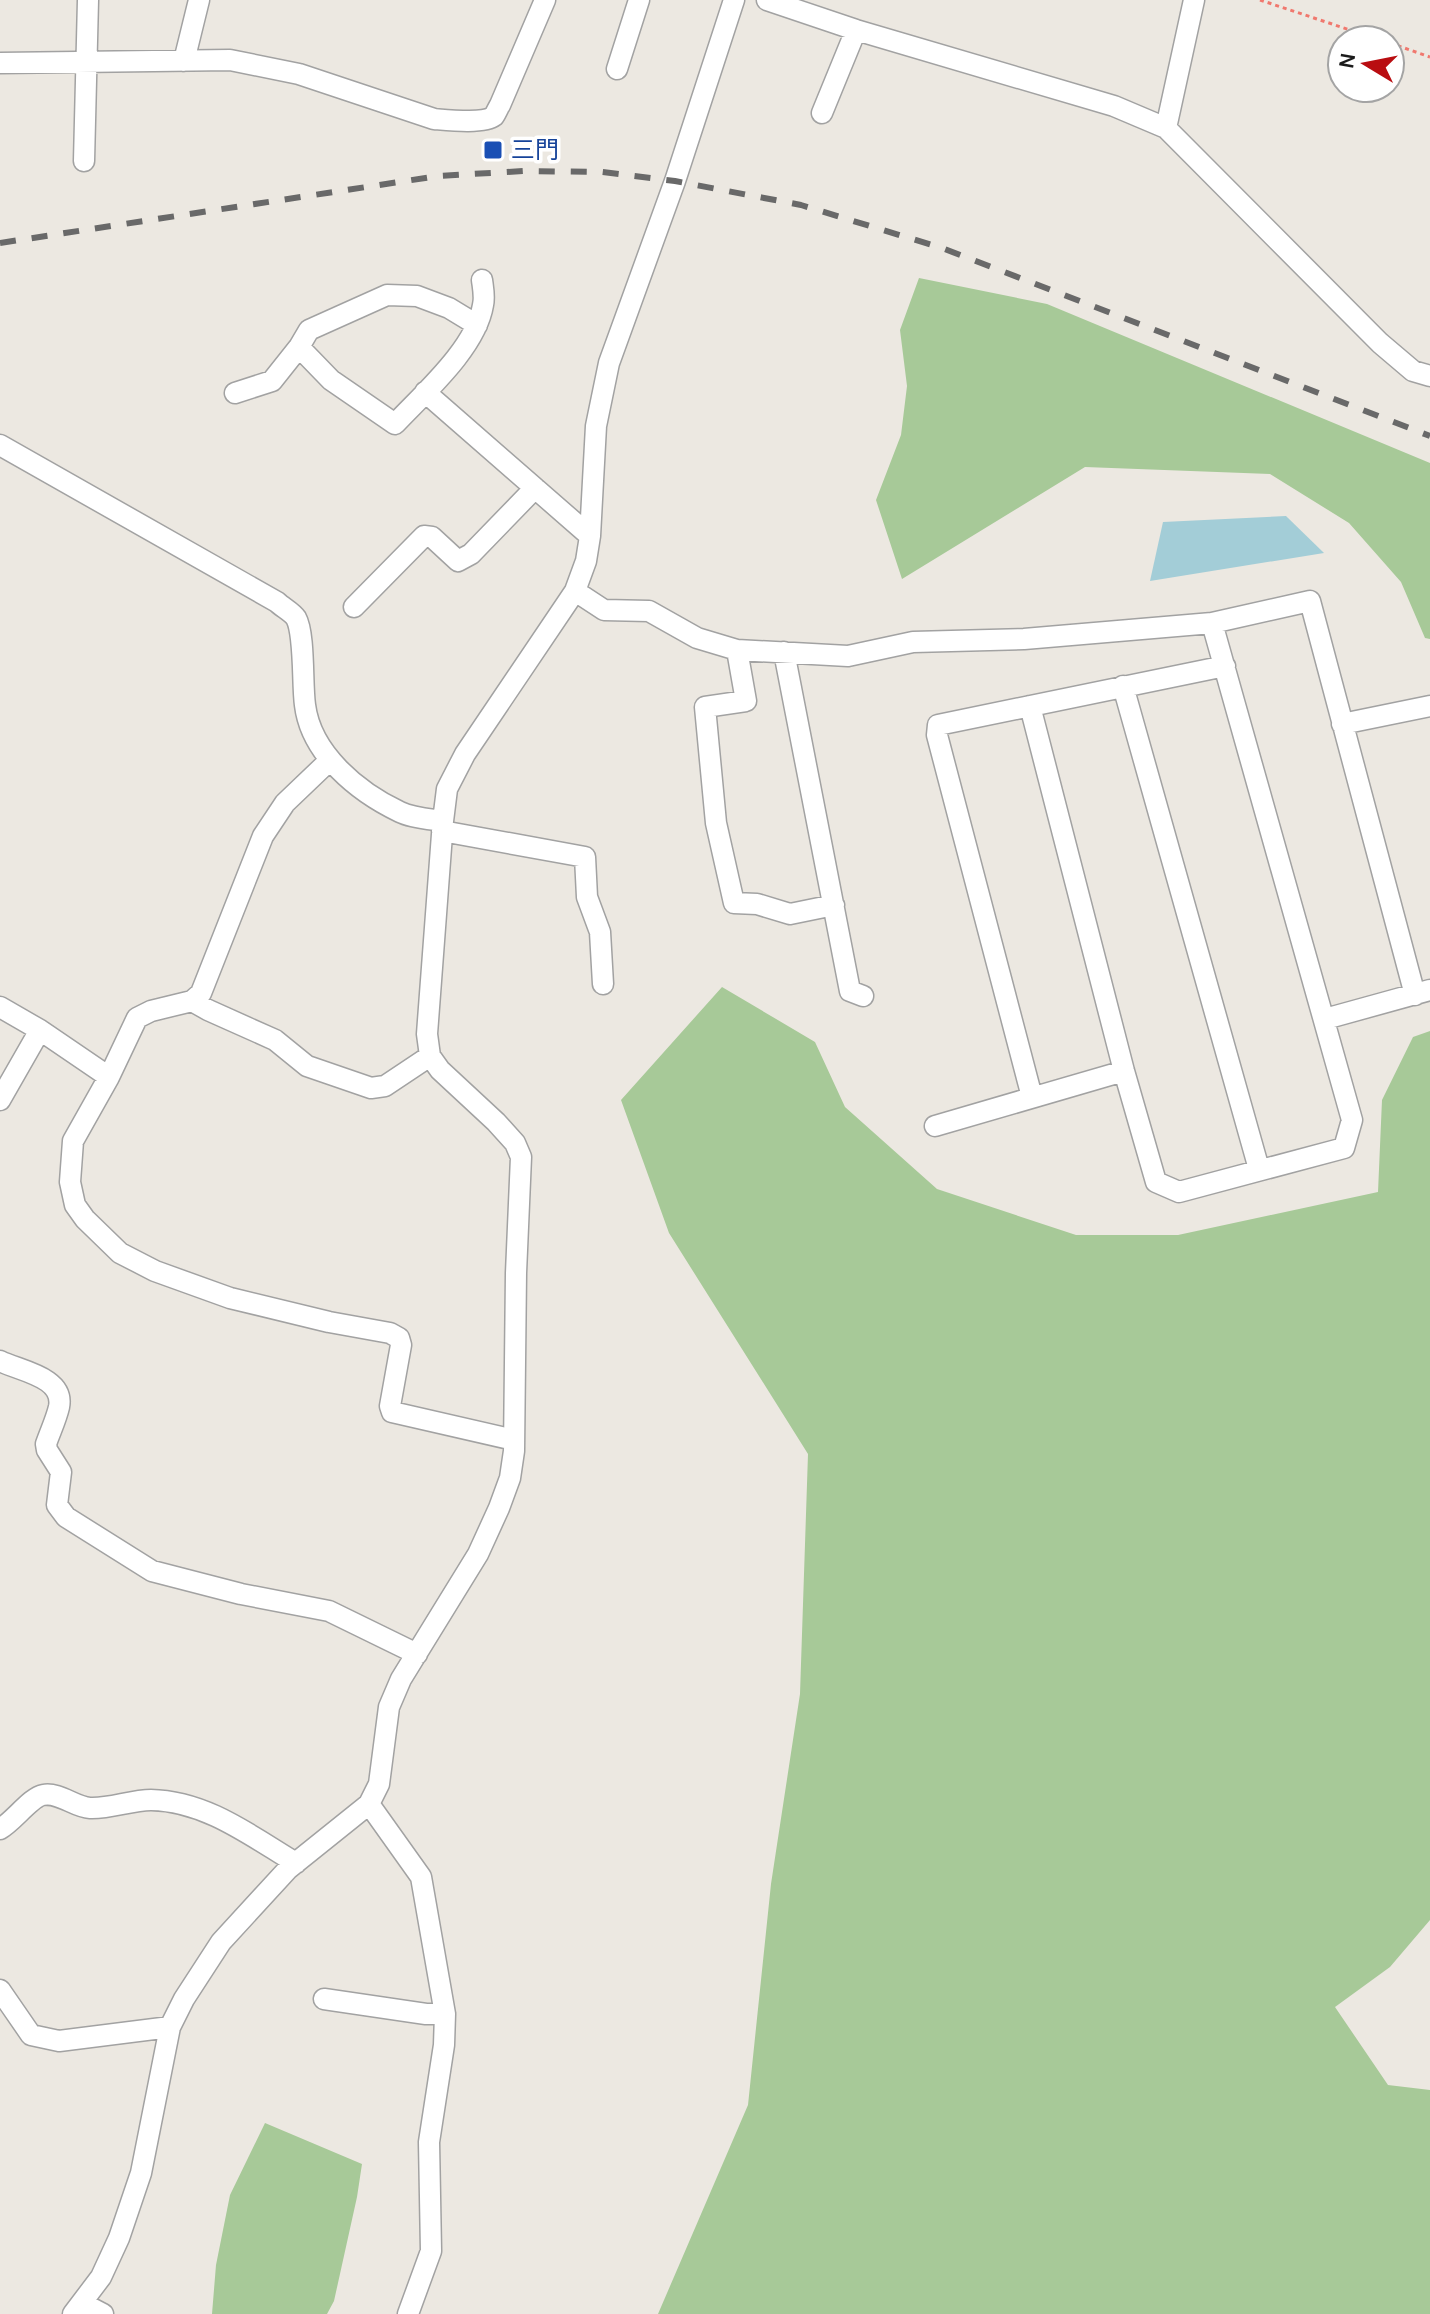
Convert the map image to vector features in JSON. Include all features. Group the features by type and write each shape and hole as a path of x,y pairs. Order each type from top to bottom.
{"street":[{"path":"84,161 88,0"},
{"path":"184,61 199,0"},
{"path":"0,63 230,60 299,74 434,119 486,119 495,116 545,0"},
{"path":"617,69 639,0"},
{"path":"103,2314 78,2309 101,2277 119,2238 141,2173 170,2027 184,1999 221,1942 296,1863 369,1804 379,1784 389,1707 401,1679 478,1554 510,1478 514,1440 521,1157 515,1143 496,1122 440,1070 430,1056 427,1034 447,789 465,754 575,591 586,561 596,426 609,363 675,181 734,0"},
{"path":"767,0 856,30 1114,106 1166,128 1380,343 1413,371 1430,376"},
{"path":"1166,128 1194,0"},
{"path":"822,113 856,30"},
{"path":"299,347 331,380 395,424 465,347 484,303 482,280"},
{"path":"235,393 272,381 309,330 387,295 417,296 449,308 477,325"},
{"path":"425,392 590,536"},
{"path":"0,445 277,602 295,618 309,725 329,761 353,783 402,814 442,826 585,857 587,897 600,932 603,984"},
{"path":"354,607 424,536 432,537 458,561 471,554 535,488"},
{"path":"575,591 604,610 649,611 697,638 737,650 848,656 913,642 1024,639 1212,623 1310,601 1342,724 1422,993 1325,1019"},
{"path":"1030,706 1124,1071 1156,1182 1179,1192 1344,1148 1352,1120 1212,623"},
{"path":"737,650 746,701 705,707 716,823 734,903 757,904 790,914 834,905"},
{"path":"784,652 850,991 863,996"},
{"path":"1032,1097 937,735 938,725 1225,666"},
{"path":"1123,686 1259,1169"},
{"path":"1342,724 1430,706"},
{"path":"329,761 285,803 263,836 201,993 192,1001 151,1011 137,1018 73,1141 70,1182 75,1205 120,1253 155,1271 230,1298 390,1333 399,1338 401,1345 390,1406 392,1412 514,1440"},
{"path":"192,1001 275,1040 307,1066 371,1088 385,1086 430,1056"},
{"path":"0,1007 109,1077"},
{"path":"0,1100 40,1030"},
{"path":"935,1126 1124,1071"},
{"path":"0,1361 54,1386 59,1395 59,1407 46,1444 61,1472 57,1505 66,1517 152,1571 241,1594 329,1611 417,1654"},
{"path":"0,1829 44,1795 89,1808 149,1800 173,1802 198,1808 296,1863"},
{"path":"369,1804 421,1877 445,2014 444,2045 429,2142 431,2251 408,2314"},
{"path":"0,1990 31,2035 59,2041 170,2027"},
{"path":"324,1999 445,2014"}],"path":[{"path":"1260,0 1332,24"},
{"path":"1406,49 1430,57"}],"green space":[{"path":"919,278 1047,304 1430,463 1430,639 1425,638 1401,582 1349,523 1270,474 1085,467 902,579 876,500 901,435 907,386 900,330"},
{"path":"722,987 815,1042 845,1107 937,1189 1076,1235 1178,1235 1378,1192 1382,1100 1413,1037 1430,1031 1430,1920 1390,1967 1335,2007 1388,2085 1430,2090 1430,2314 658,2314 748,2105 771,1884 800,1694 808,1454 669,1233 621,1100"},
{"path":"265,2123 362,2164 334,2301 327,2314 212,2314 216,2265 230,2195"}],"water":[{"path":"1286,516 1324,553 1150,581 1163,522"}],"railway":[{"path":"0,243 438,176 524,171 602,172 675,181 801,205 942,248 1430,436"}],"place":[{"name":"三門","path":"493,150"}]}
